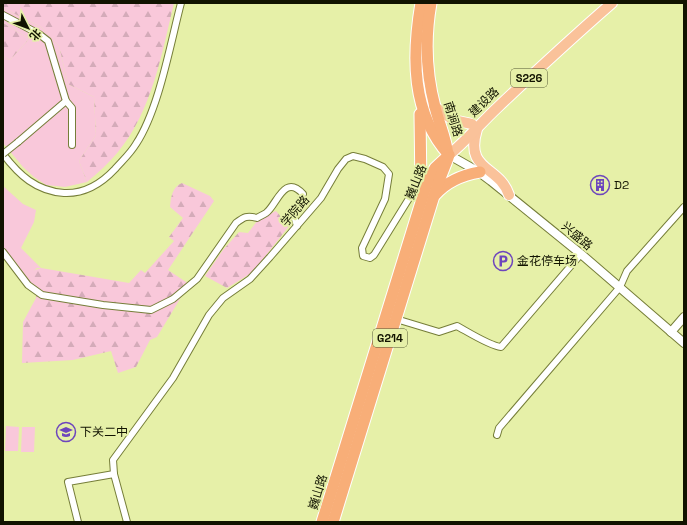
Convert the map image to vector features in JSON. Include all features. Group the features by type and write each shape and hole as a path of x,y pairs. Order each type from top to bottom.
{"highway":[{"name":"南涧路","path":"421,3 416,44 419,93 428,126 436,140 449,155"},
{"name":"南涧路","path":"431,3 427,52 434,106 446,138 449,155"},
{"path":"419,93 422,176 421,202"},
{"name":"巍山路","path":"333,522 434,197 449,155"},
{"name":"巍山路","path":"322,522 421,202 432,171 449,155"},
{"path":"434,197 444,186 458,178 480,172"}],"main road":[{"name":"建设路","path":"449,155 460,146 475,125 556,45 605,3"},
{"name":"建设路","path":"475,125 612,3"},
{"path":"434,106 453,120 475,125 474,145 477,159 502,184 509,195"}],"street":[{"path":"66,101 3,154 28,180 51,191 78,192 103,180 127,157 145,128 158,89 181,3"},
{"path":"3,15 39,34 48,41 66,101 72,108 72,144"},
{"name":"兴盛路","path":"449,155 480,172 509,195 620,287 684,344"},
{"name":"学院路","path":"114,474 113,460 173,378 209,315 223,298 250,279 297,226 321,198 338,168 346,159 354,156 386,169 389,174 385,199 362,248 363,256 370,258 374,254 413,192"},
{"path":"421,202 413,192 422,176"},
{"path":"3,252 28,285 42,295 103,305 151,310 169,301 197,279 236,223 244,217 249,216 257,218 267,213 284,189 291,187 303,194 294,216 297,226"},
{"path":"497,435 499,428 620,287 627,271 684,206"},
{"path":"396,319 439,332 457,326 486,341 493,347 501,347 581,254"},
{"path":"671,332 684,317"},
{"path":"78,522 68,482 114,474 127,522"}],"green space":[{"path":"3,3 174,3 154,81 139,118 130,136 118,152 87,182 79,161 96,135 94,97 68,84 59,46 41,27 3,8"},
{"path":"3,8 41,27 59,46 68,84 94,97 96,135 79,161 87,182 65,187 46,185 23,167 3,143 3,56 10,60 29,39 3,23"},
{"path":"3,23 29,39 10,60 3,56"},
{"path":"182,183 210,196 214,201 168,270 189,284 157,337 150,340 136,367 118,373 111,351 73,360 22,363 23,322 36,298 37,290 26,278 32,271 41,268 129,283 141,270 145,273 174,241 169,237 183,218 170,207 174,190"},
{"path":"3,186 23,204 36,210 34,222 21,248 41,268 37,268 26,278 3,247"},
{"path":"276,211 289,226 253,272 227,288 205,276 223,250 239,232 248,233 258,220"},
{"path":"6,426 19,427 18,451 5,451"},
{"path":"22,427 35,427 34,452 21,452"}],"place":[{"name":"D2","path":"600,185"},
{"name":"金花停车场","path":"503,261"},
{"name":"下关二中","path":"66,432"}]}
